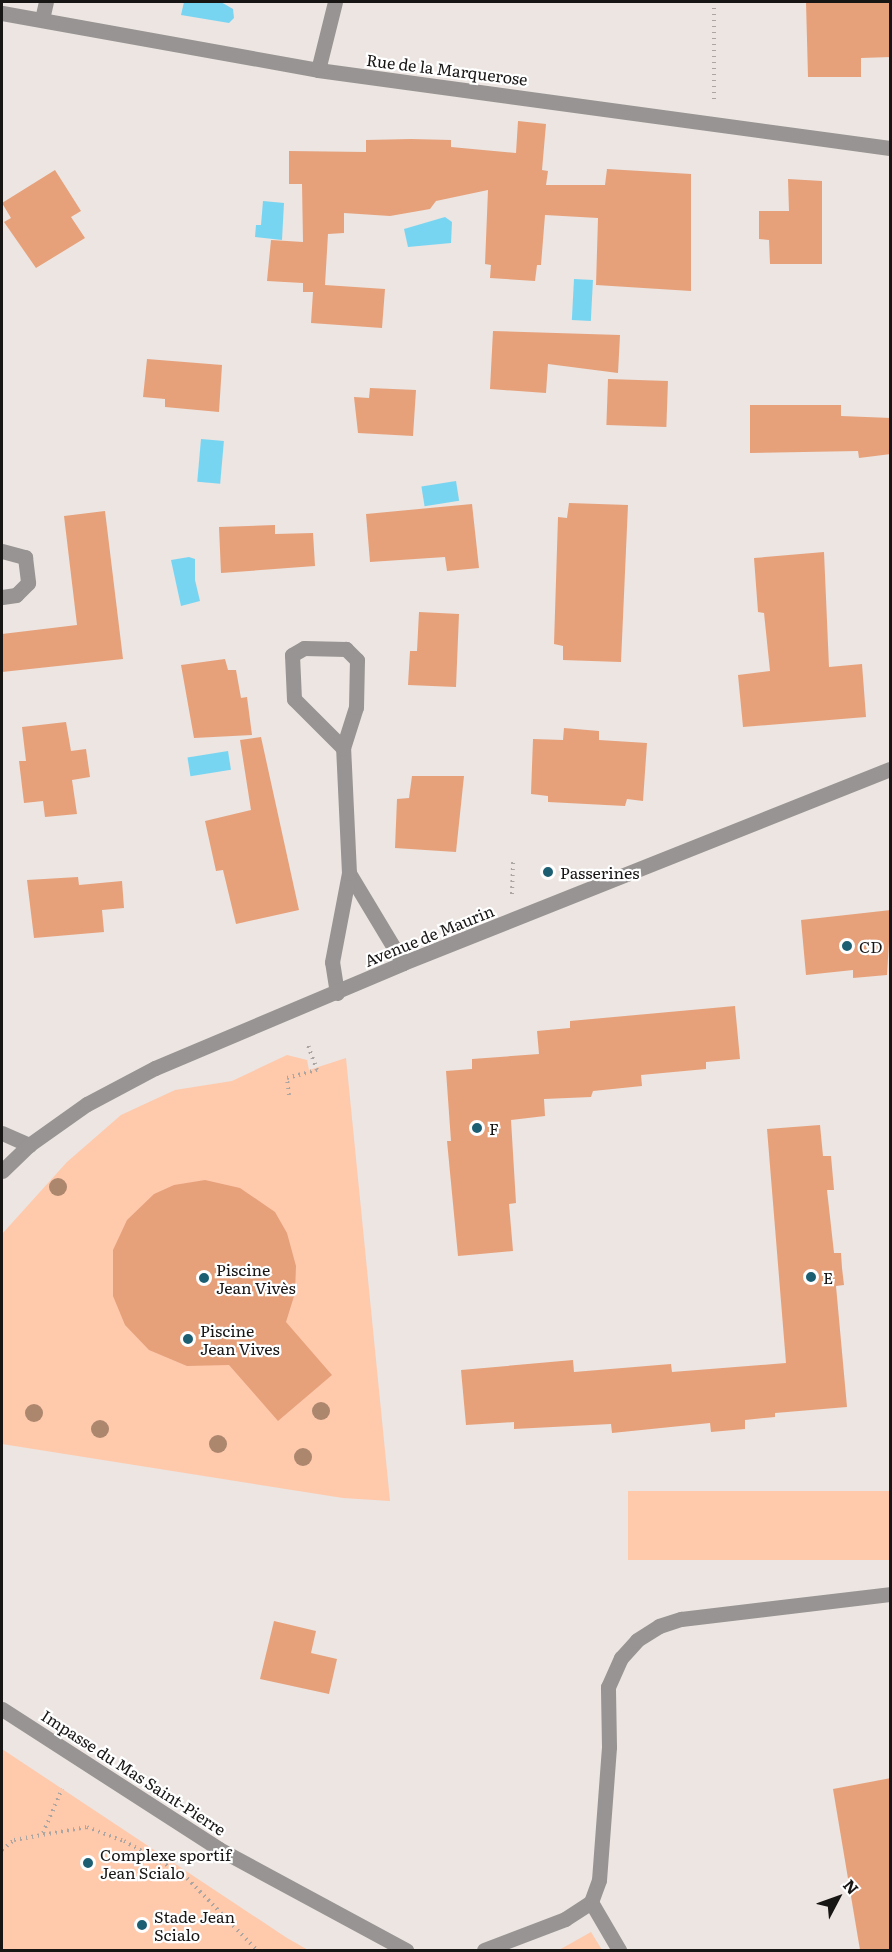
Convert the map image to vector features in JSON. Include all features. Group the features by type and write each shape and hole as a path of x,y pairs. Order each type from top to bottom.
{"street":[{"path":"42,19 46,2"},
{"path":"318,70 335,2"},
{"name":"Rue de la Marquerose","path":"2,14 42,19 318,70 715,122 891,148"},
{"path":"2,551 25,557 28,582 16,595 2,597"},
{"path":"337,993 332,962 349,873 343,748 356,707 357,660 346,649 304,648 292,655 294,699 343,748"},
{"name":"Avenue de Maurin","path":"2,1171 29,1145 87,1104 155,1068 337,993 403,963 891,770"},
{"path":"349,873 403,963"},
{"path":"2,1133 29,1145"},
{"path":"484,1950 565,1918 591,1902 599,1880 609,1747 608,1687 617,1665 637,1640 659,1626 681,1619 891,1594"},
{"name":"Impasse du Mas Saint-Pierre","path":"2,1709 219,1849 406,1950"},
{"path":"591,1902 619,1950"}],"path":[{"path":"714,2 715,122"},
{"path":"289,1095 287,1078 317,1070 307,1043"},
{"path":"42,1833 62,1789"},
{"path":"2,1850 14,1840 42,1833 87,1827 124,1841 183,1874 257,1950"}],"shaded area":[{"name":"Piscine Jean Vives","path":"287,1055 307,1060 309,1070 346,1058 390,1501 343,1498 2,1444 2,1234 67,1162 121,1115 175,1090 232,1081"},
{"path":"628,1491 890,1491 890,1560 628,1560"},
{"name":"Complexe sportif Jean Scialo","path":"2,1749 287,1938 308,1950 2,1950"},
{"path":"591,1932 602,1950 559,1950"}],"water":[{"path":"184,2 221,2 233,9 234,18 229,23 181,15"},
{"path":"263,201 284,203 282,240 255,237 256,225 261,225"},
{"path":"445,217 452,222 451,243 408,247 404,229"},
{"path":"574,279 593,280 591,321 572,320"},
{"path":"201,439 224,441 220,484 197,482"},
{"path":"456,481 459,501 425,506 421,486"},
{"path":"189,557 195,559 195,580 200,601 181,606 171,560"},
{"path":"228,751 231,770 190,776 188,757"}],"building":[{"path":"806,2 891,2 891,57 861,58 861,77 808,77"},
{"path":"518,121 546,124 542,170 548,171 546,185 605,185 607,169 691,174 691,291 596,285 598,218 545,215 541,265 537,265 535,281 490,278 491,265 485,264 488,190 436,201 430,209 390,216 344,213 344,233 328,234 325,285 385,289 382,328 311,323 313,292 303,292 303,283 267,281 271,240 303,242 302,184 289,184 289,151 366,152 366,140 411,139 451,140 451,147 516,153"},
{"path":"55,170 81,211 71,217 85,238 36,268 4,222 11,218 2,203"},
{"path":"788,179 822,181 822,264 770,264 769,240 759,239 759,211 789,211"},
{"path":"493,331 620,335 618,373 548,364 546,393 490,389"},
{"path":"147,359 222,365 219,412 165,407 165,399 143,397"},
{"path":"608,379 668,381 666,427 606,425"},
{"path":"370,388 416,390 413,436 358,433 354,397 369,398"},
{"path":"750,405 841,405 841,416 891,418 891,454 859,458 858,451 750,453"},
{"path":"569,503 628,505 621,662 563,660 563,646 554,644 558,517 567,518"},
{"path":"472,504 479,568 447,571 445,557 370,562 366,514"},
{"path":"105,511 123,659 2,672 2,634 77,625 64,516"},
{"path":"275,525 275,534 313,533 315,566 221,573 219,527"},
{"path":"824,552 829,667 862,664 866,717 743,727 738,675 770,671 764,613 758,612 754,558"},
{"path":"419,612 459,614 456,687 408,685 410,651 417,651"},
{"path":"225,659 228,670 236,670 241,698 247,697 252,735 194,738 181,665"},
{"path":"66,722 71,751 86,749 90,777 72,780 77,814 45,817 43,801 24,803 19,761 26,761 22,727"},
{"path":"564,728 599,731 599,740 647,743 643,801 627,799 625,806 548,802 548,796 531,794 533,739 563,740"},
{"path":"261,737 299,910 236,924 223,870 216,871 205,821 251,810 240,740"},
{"path":"412,776 464,776 456,852 395,848 397,799 409,798"},
{"path":"78,877 79,885 122,881 124,908 102,910 104,932 34,938 27,880"},
{"name":"CD","path":"891,910 887,975 853,978 853,970 806,975 801,920"},
{"name":"F","path":"735,1006 740,1059 706,1062 706,1069 641,1075 642,1086 593,1091 591,1097 544,1099 545,1116 511,1120 516,1203 509,1204 513,1251 458,1256 447,1141 451,1141 446,1071 472,1069 472,1059 539,1054 537,1031 570,1028 570,1021"},
{"name":"E","path":"820,1125 823,1156 831,1156 834,1190 827,1190 834,1253 841,1253 844,1285 836,1286 847,1407 775,1413 775,1417 745,1420 745,1429 711,1432 710,1423 612,1433 611,1424 514,1429 514,1422 466,1425 461,1370 573,1360 574,1372 671,1364 672,1372 786,1363 767,1129"},
{"name":"Piscine Jean Vivès","path":"205,1180 240,1188 275,1212 287,1233 296,1266 295,1293 286,1322 332,1375 278,1421 229,1365 187,1366 149,1350 125,1325 113,1296 113,1250 127,1220 154,1194 174,1185"},
{"path":"274,1621 316,1631 311,1653 337,1659 329,1694 260,1679"},
{"path":"891,1778 891,1950 860,1950 833,1789"}],"place":[{"name":"Passerines","path":"548,872"},
{"name":"CD","path":"847,946"},
{"name":"F","path":"477,1128"},
{"name":"E","path":"811,1277"},
{"name":"Piscine Jean Vivès","path":"204,1278"},
{"name":"Piscine Jean Vives","path":"188,1339"},
{"name":"Complexe sportif Jean Scialo","path":"88,1863"},
{"name":"Stade Jean Scialo","path":"142,1925"}]}
